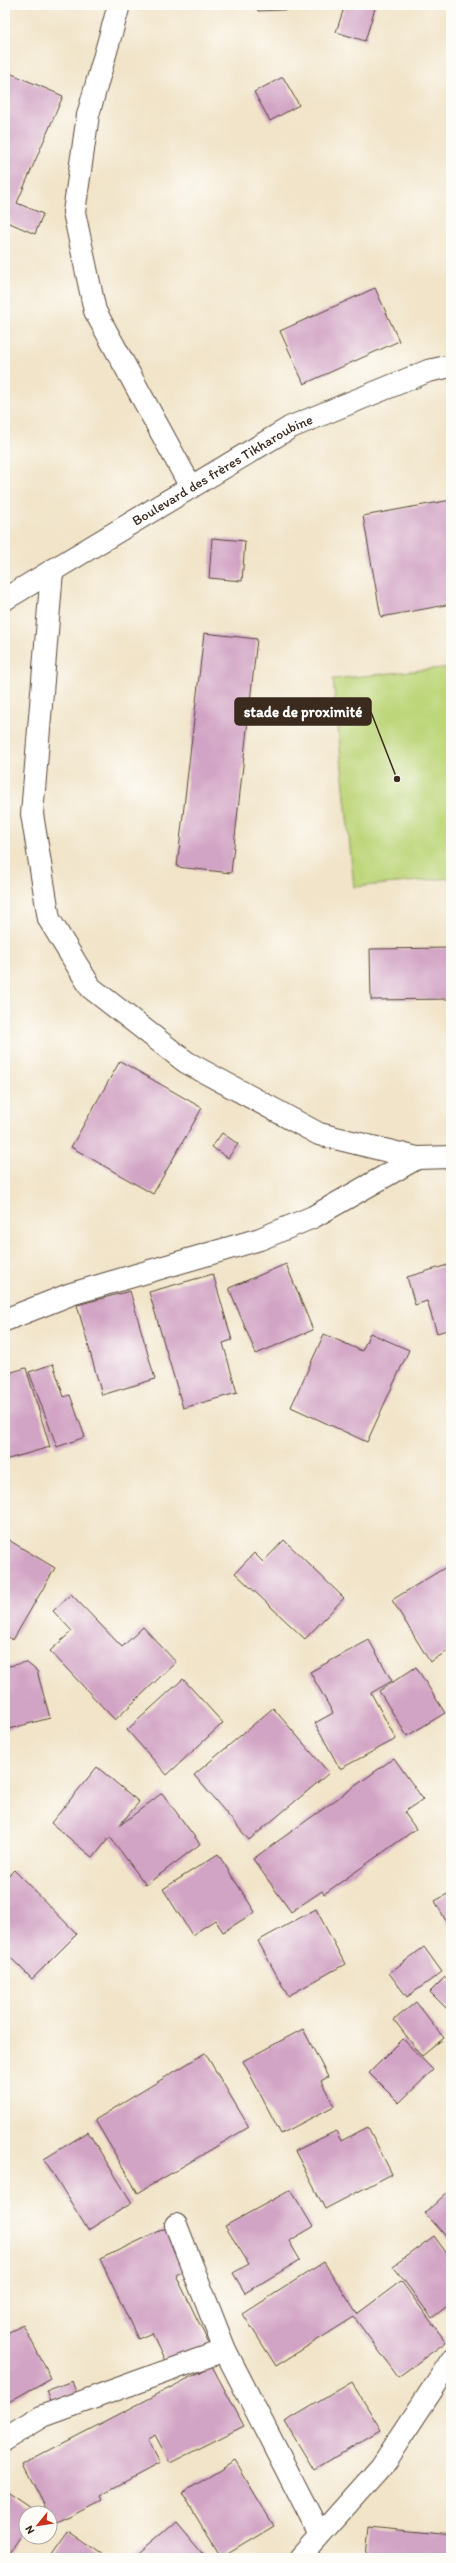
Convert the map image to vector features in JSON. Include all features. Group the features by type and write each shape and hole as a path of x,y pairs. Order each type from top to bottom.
{"street":[{"path":"119,5 88,115 74,212 96,311 191,487"},
{"name":"Boulevard des frères Tikharoubine","path":"5,599 291,427 428,371 451,366"},
{"path":"52,571 32,814 49,919 90,988 186,1062 319,1134 417,1158 451,1157"},
{"path":"5,1320 71,1294 260,1239 313,1217 417,1158"},
{"path":"176,2225 225,2350 320,2535"},
{"path":"5,2439 43,2416 225,2350"},
{"path":"300,2558 381,2467 451,2361"}],"green space":[{"path":"451,667 451,878 354,887 333,679"}],"building":[{"path":"257,5 305,5 305,9 258,11"},
{"path":"345,5 376,5 365,41 336,32"},
{"path":"5,71 63,96 17,203 43,214 35,234 5,221 8,214 5,212"},
{"path":"283,77 299,105 270,121 254,92"},
{"path":"375,288 399,341 304,384 280,331"},
{"path":"451,500 451,604 381,617 363,516"},
{"path":"212,538 245,541 242,581 209,578"},
{"path":"204,633 257,639 231,873 177,867"},
{"path":"451,948 451,999 371,1000 370,949"},
{"path":"120,1061 202,1108 153,1194 71,1147"},
{"path":"222,1133 238,1144 228,1158 212,1147"},
{"path":"286,1264 313,1330 256,1354 229,1288"},
{"path":"451,1264 451,1329 437,1333 427,1301 415,1305 407,1277"},
{"path":"213,1274 232,1340 223,1343 237,1393 183,1408 149,1292"},
{"path":"130,1291 155,1379 102,1395 77,1305"},
{"path":"370,1333 409,1350 367,1442 291,1407 324,1334 362,1351"},
{"path":"53,1364 64,1397 70,1395 85,1437 57,1447 29,1372"},
{"path":"26,1368 50,1447 5,1460 5,1374"},
{"path":"7,1539 55,1568 13,1640 5,1635 5,1543"},
{"path":"284,1540 344,1598 305,1639 235,1573 254,1553 263,1562"},
{"path":"451,1564 451,1649 430,1662 392,1600"},
{"path":"71,1594 122,1647 143,1627 176,1662 115,1720 50,1651 72,1631 53,1611"},
{"path":"369,1640 392,1681 371,1693 396,1739 340,1769 315,1723 333,1713 310,1672"},
{"path":"26,1662 37,1671 50,1718 5,1730 5,1667"},
{"path":"416,1667 445,1713 407,1736 379,1691"},
{"path":"183,1679 223,1723 167,1775 127,1730"},
{"path":"273,1708 329,1773 249,1840 194,1775"},
{"path":"5,1739 10,1755 5,1761"},
{"path":"394,1758 423,1799 404,1812 416,1829 324,1894 322,1891 291,1912 253,1859"},
{"path":"97,1767 139,1802 119,1826 162,1793 200,1844 146,1885 110,1837 93,1858 51,1823"},
{"path":"218,1854 255,1912 223,1932 215,1920 192,1935 163,1889"},
{"path":"14,1870 77,1934 32,1979 5,1952 5,1879"},
{"path":"451,1892 451,1930 435,1901"},
{"path":"316,1909 345,1964 288,1996 258,1941"},
{"path":"424,1947 442,1972 407,1997 389,1973"},
{"path":"445,1977 451,1983 451,2013 430,1992"},
{"path":"416,2002 444,2038 422,2056 394,2020"},
{"path":"303,2029 328,2077 321,2081 334,2106 281,2134 243,2061"},
{"path":"403,2039 433,2070 399,2103 369,2073"},
{"path":"205,2053 249,2127 138,2193 95,2120"},
{"path":"368,2127 392,2174 325,2209 295,2151 336,2131 341,2141"},
{"path":"88,2132 132,2203 88,2230 44,2159"},
{"path":"451,2189 451,2242 425,2213"},
{"path":"291,2190 313,2227 289,2241 300,2260 245,2293 233,2273 249,2264 225,2226"},
{"path":"166,2228 186,2270 176,2275 209,2344 166,2363 152,2333 138,2339 100,2259"},
{"path":"434,2236 451,2259 451,2303 432,2318 393,2266"},
{"path":"324,2262 357,2314 401,2281 446,2342 398,2377 354,2317 276,2366 243,2314"},
{"path":"23,2325 51,2378 5,2404 5,2334"},
{"path":"212,2366 244,2426 170,2463 155,2435 148,2440 160,2463 100,2495 102,2499 58,2522 58,2505 44,2505 23,2464"},
{"path":"72,2381 78,2398 52,2407 46,2391"},
{"path":"352,2382 381,2430 314,2470 285,2422"},
{"path":"235,2461 274,2526 221,2558 182,2493"},
{"path":"5,2491 26,2505 18,2505 18,2539 5,2558"},
{"path":"176,2521 207,2558 133,2558"},
{"path":"368,2526 451,2534 449,2558 365,2558"},
{"path":"68,2531 107,2558 49,2558"}],"place":[{"name":"stade de proximité","path":"397,779"}]}
